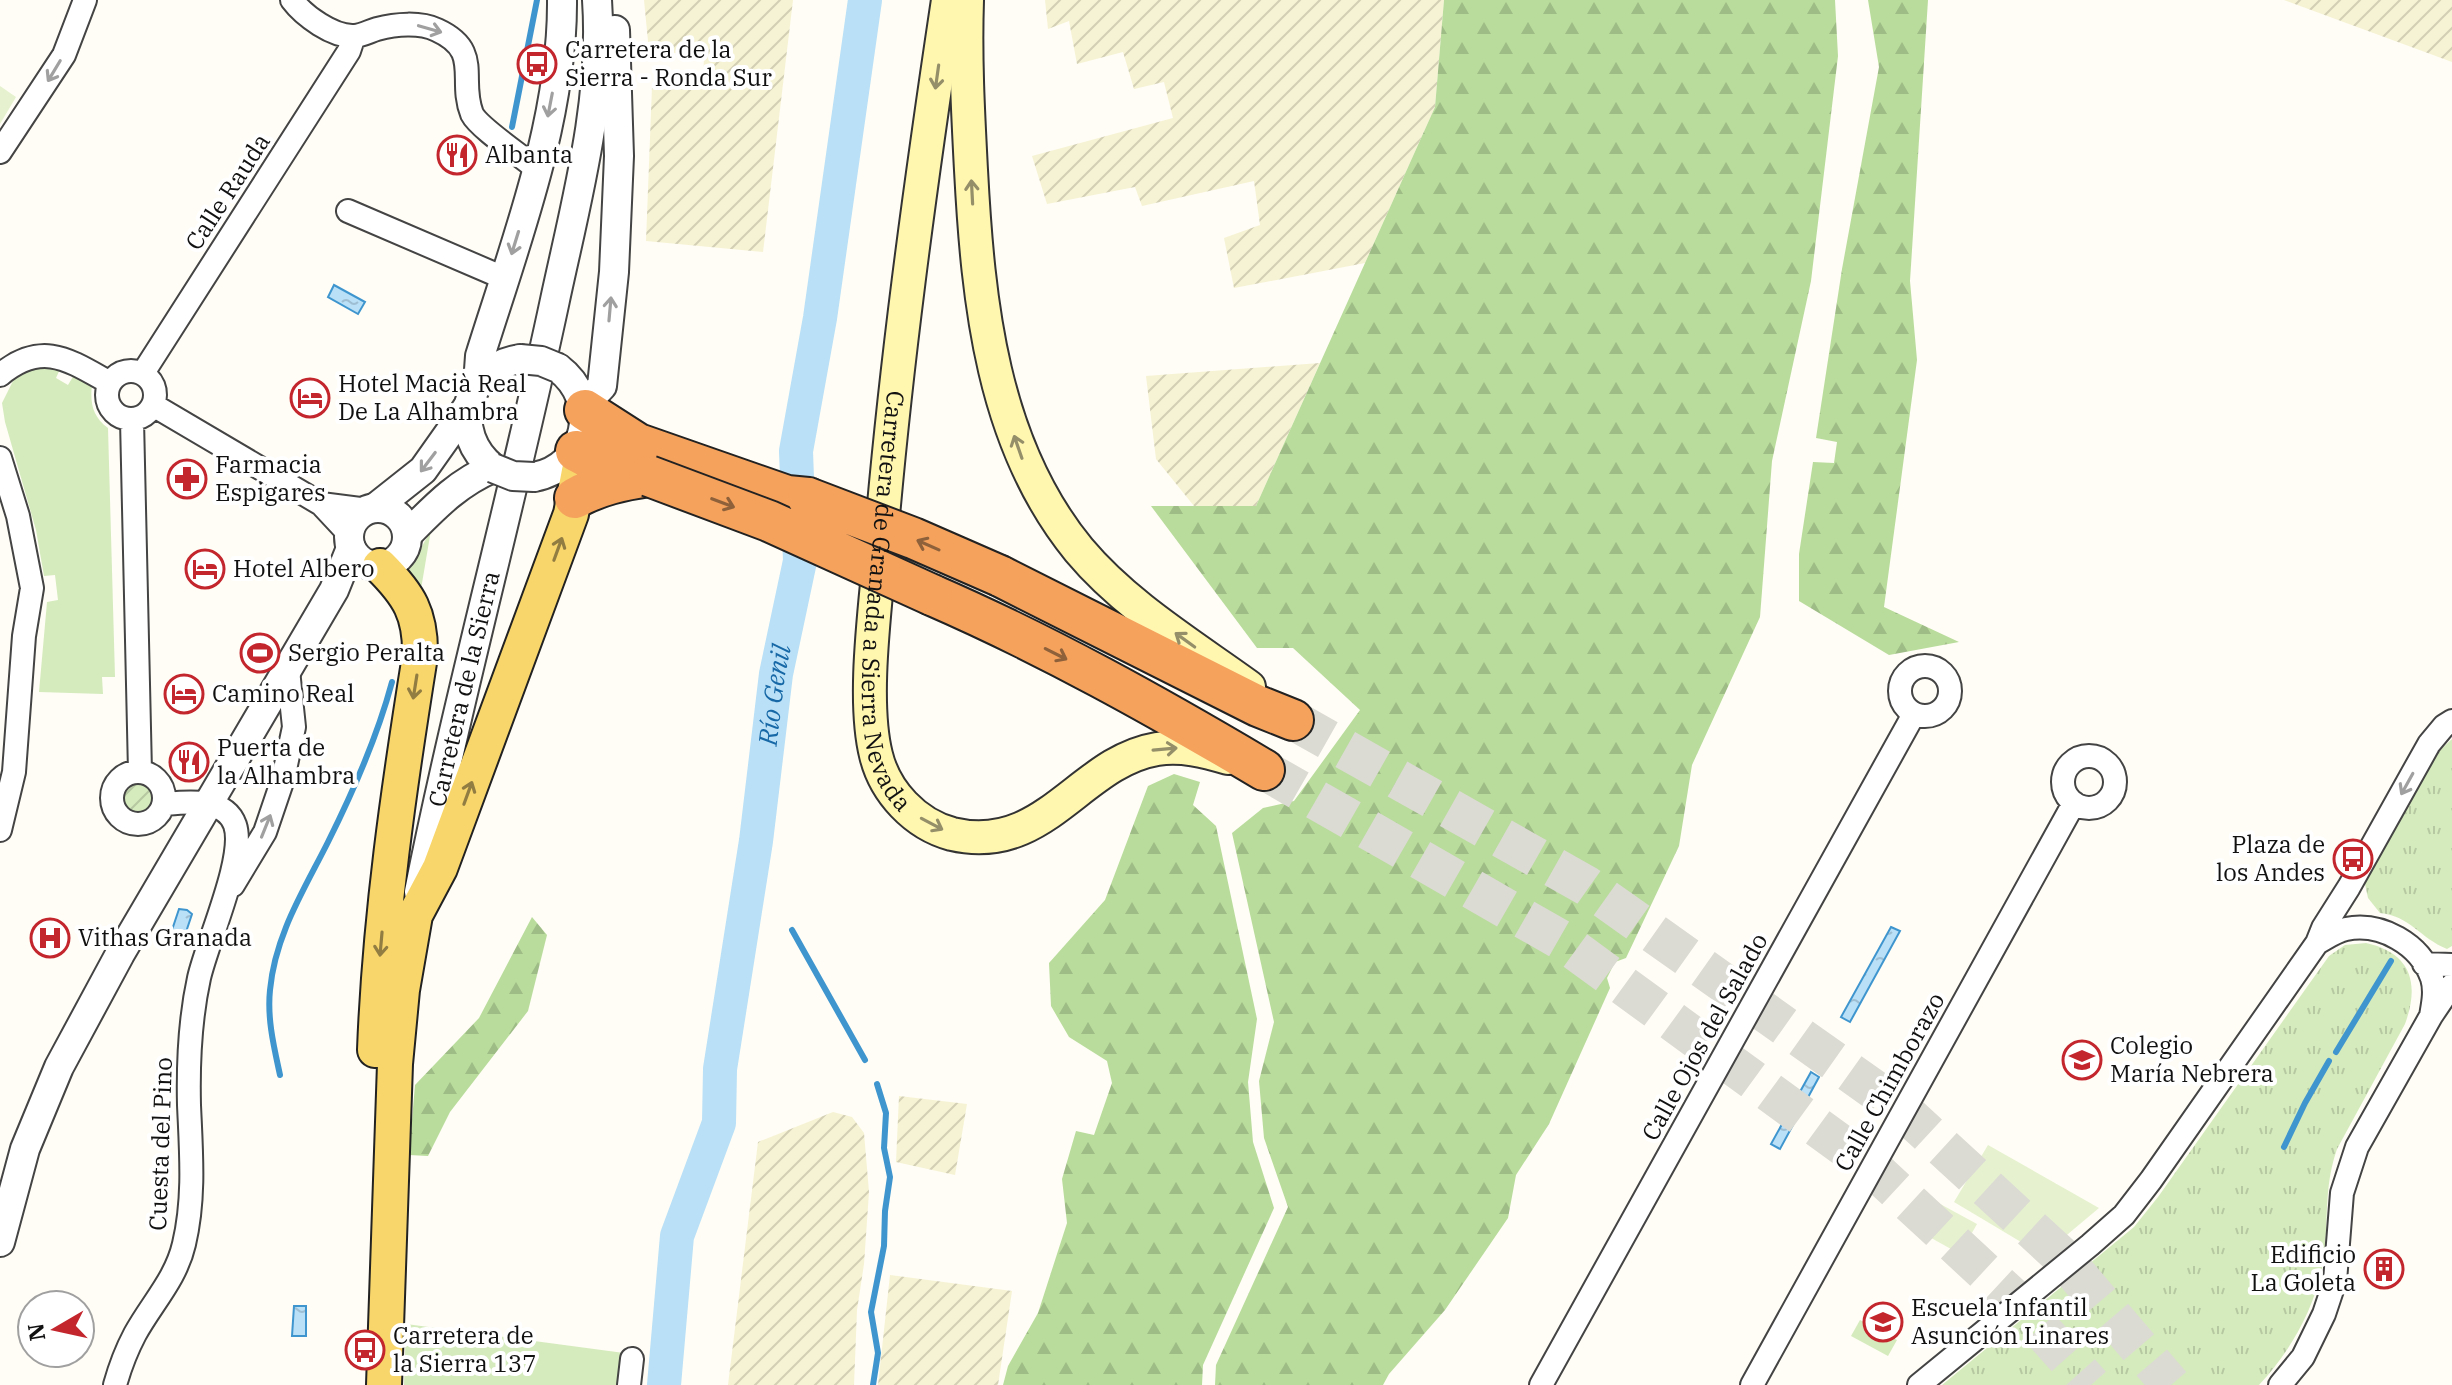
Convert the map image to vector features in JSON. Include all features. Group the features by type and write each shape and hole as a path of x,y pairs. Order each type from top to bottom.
{"highway":[{"path":"590,401 618,433 769,521 987,619 1135,696 1264,770"},
{"path":"574,453 593,460 656,456 787,496 808,498 913,538 1000,576 1258,706 1293,720"},
{"path":"575,498 619,480 656,456"}],"main road":[{"name":"Carretera de Granada a Sierra Nevada","path":"948,0 886,471 870,716 879,765 897,798 927,824 947,832 984,837 1024,828 1120,763 1155,749 1208,752 1264,770"},
{"path":"967,0 967,94 976,244 1000,391 1023,460 1053,516 1098,572 1144,610 1293,720"},
{"path":"415,915 440,868 575,498 579,472 574,453"},
{"path":"363,553 400,586 413,607 421,635 389,866 378,979 376,1203 387,1282"},
{"name":"Carretera de la Sierra","path":"384,1385 395,1064 402,990 415,915"}],"street":[{"path":"0,152 64,55 85,0"},
{"path":"292,0 315,21 340,34 354,36 389,26 411,25 433,28 451,37 463,50 468,65 469,102 473,115 482,126 537,169"},
{"path":"562,0 563,19 554,88 537,169 480,356 467,417 470,439 481,457 493,468 513,476 534,477 557,469 574,453 583,438 614,272 619,156 615,29 604,0"},
{"name":"Carretera de la Sierra","path":"415,915 583,166 598,54 597,0"},
{"name":"Calle Rauda","path":"143,373 349,51 354,36"},
{"path":"348,211 504,278"},
{"path":"0,375 26,357 43,355 62,357 110,383"},
{"path":"0,1242 25,1149 59,1067 120,954 334,590 363,553 357,517 423,470 473,395 499,365 520,359 541,361 558,368 590,401"},
{"path":"121,372 143,373 155,391 153,405 145,416 132,420 118,416 112,411 106,397 110,383 121,372"},
{"path":"153,405 321,504 363,553 390,564 405,547 407,535 404,524 386,509 321,504"},
{"path":"132,420 140,772"},
{"path":"0,458 18,516 32,588 24,636 14,772 0,830"},
{"path":"407,535 460,485 493,468"},
{"name":"Cuesta del Pino","path":"227,893 265,832 283,779 294,727 288,670"},
{"name":"Calle Ojos del Salado","path":"1541,1385 1914,714"},
{"path":"1919,1385 2124,1215 2317,943 2429,744 2452,721"},
{"path":"140,772 157,780 165,795 164,804 156,818 148,823 133,824 117,814 113,806 114,789 125,776 140,772"},
{"path":"164,804 209,803"},
{"name":"Cuesta del Pino","path":"115,1385 121,1363 136,1332 175,1273 190,1215 189,1063 193,1011 200,974 227,893 236,832 231,818 209,803"},
{"name":"Calle Chimborazo","path":"1752,1385 2074,803"},
{"path":"2349,887 2353,906 2365,927"},
{"path":"2317,943 2342,930 2365,927 2391,934 2409,945 2432,979 2434,996 2431,1016"},
{"path":"2424,964 2452,965"},
{"path":"2280,1385 2309,1346 2335,1281 2342,1193 2353,1157 2431,1016 2452,985"},
{"path":"629,1385 632,1359"}],"shaded area":[{"path":"644,0 793,0 763,252 646,241 652,87 703,88 704,55 649,51"},
{"path":"1045,0 1444,0 1435,107 1365,263 1234,288 1224,238 1260,225 1254,181 1142,206 1135,187 1047,204 1032,156 1173,118 1164,82 1134,89 1123,52 1077,64 1069,21 1048,29"},
{"path":"2284,0 2452,0 2452,62"},
{"path":"1320,363 1256,506 1194,506 1156,459 1146,376"},
{"path":"899,1096 967,1104 955,1175 896,1162"},
{"path":"833,1112 852,1117 864,1133 869,1192 857,1310 854,1385 728,1385 758,1142"},
{"path":"890,1275 1012,1291 998,1385 878,1385"}],"green space":[{"path":"1444,0 1835,0 1838,56 1811,281 1772,461 1760,617 1692,765 1679,846 1626,958 1615,962 1607,978 1610,988 1549,1124 1516,1175 1508,1218 1445,1310 1383,1385 1215,1385 1216,1365 1288,1207 1264,1138 1259,1081 1274,1022 1232,833 1263,808 1294,801 1360,710 1293,648 1257,648 1151,506 1256,506 1435,107"},
{"path":"1868,0 1928,0 1910,281 1917,360 1884,607 1959,642 1889,655 1799,601 1799,554 1813,462 1834,463 1837,442 1816,438 1842,269 1879,67"},
{"path":"0,86 16,97 0,124"},
{"path":"36,367 61,367 56,378 68,385 74,375 92,384 93,409 108,428 115,677 102,677 103,694 39,692 47,602 58,600 55,575 44,576 36,530 2,403 14,379"},
{"path":"431,530 421,589 408,572"},
{"path":"2452,739 2452,946 2447,949 2399,918 2380,913 2368,898 2365,884 2438,752"},
{"path":"1174,774 1200,782 1193,805 1216,826 1257,1019 1248,1082 1253,1142 1274,1208 1203,1365 1202,1385 1003,1385 1008,1366 1038,1313 1067,1223 1062,1179 1076,1131 1094,1135 1112,1083 1107,1061 1069,1037 1051,1006 1049,963 1105,900 1148,786"},
{"path":"139,783 150,787 154,798 150,809 139,813 128,809 124,798 128,787"},
{"path":"532,917 547,935 528,1011 450,1112 428,1156 409,1155 415,1085 479,1018"},
{"path":"2366,943 2393,954 2402,962 2411,983 2409,1009 2405,1024 2337,1149 2329,1186 2322,1266 2311,1304 2294,1339 2259,1385 1942,1385 2134,1227 2329,956 2345,945"},
{"path":"1988,1145 2099,1208 2043,1255 1954,1202"},
{"path":"1931,1199 1977,1224 1960,1254 1915,1229"},
{"path":"1860,1320 1897,1340 1888,1356 1851,1336"},
{"path":"406,1324 624,1353 620,1385 404,1385"}],"water":[{"path":"334,285 365,302 358,314 328,297"},
{"path":"179,909 192,914 185,935 179,937 172,930"},
{"path":"1891,927 1900,931 1850,1022 1841,1017"},
{"path":"1811,1072 1819,1077 1780,1149 1771,1144"},
{"path":"294,1306 306,1306 306,1336 292,1336"}],"waterway":[{"path":"512,127 537,0"},
{"name":"Río Genil","path":"664,1385 677,1236 719,1123 720,1069 756,841 776,674 800,561 796,451 820,318 865,0"},
{"path":"280,1075 269,1012 278,950 292,913 356,783 392,682"},
{"path":"792,930 865,1060"},
{"path":"2336,1052 2391,961"},
{"path":"2284,1147 2329,1061"},
{"path":"873,1385 878,1353 871,1312 884,1246 890,1177 884,1148 886,1113 877,1084"}],"tunnel":[{"path":"1293,720 1587,886 1900,1108 2061,1256 2171,1385"},
{"path":"1264,770 1561,940 1868,1164 2013,1298 2091,1385"}],"place":[{"name":"Carretera de la Sierra - Ronda Sur","path":"537,64"},
{"name":"Albanta","path":"457,155"},
{"name":"Hotel Macià Real De La Alhambra","path":"310,398"},
{"name":"Farmacia Espigares","path":"187,479"},
{"name":"Hotel Albero","path":"205,569"},
{"name":"Sergio Peralta","path":"260,653"},
{"name":"Camino Real","path":"184,694"},
{"name":"Puerta de la Alhambra","path":"189,762"},
{"name":"Plaza de los Andes","path":"2353,859"},
{"name":"Vithas Granada","path":"50,938"},
{"name":"Colegio María Nebrera","path":"2082,1060"},
{"name":"Edificio La Goleta","path":"2384,1269"},
{"name":"Escuela Infantil Asunción Linares","path":"1883,1322"},
{"name":"Carretera de la Sierra 137","path":"365,1350"}]}
